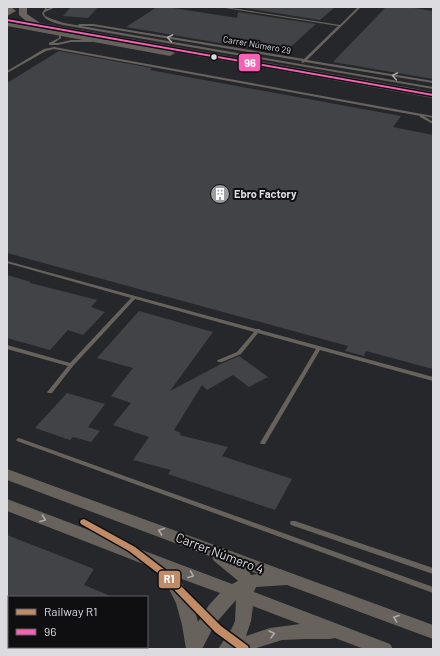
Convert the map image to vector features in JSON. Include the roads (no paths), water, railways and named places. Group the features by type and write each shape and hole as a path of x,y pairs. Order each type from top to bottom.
{"highway":[{"path":"7,23 170,53"}],"main road":[{"path":"23,7 22,12 28,19 57,31"},
{"path":"7,8 12,11 7,14"},
{"path":"7,23 432,94"},
{"path":"170,53 432,94"}],"street":[{"path":"57,31 96,41 170,53"},
{"name":"Carrer Número 4","path":"7,474 433,632"},
{"path":"7,505 152,560 243,590 342,633 384,649"},
{"path":"208,549 242,574 243,621 240,631 227,649"},
{"path":"152,560 171,578 188,608 194,648"},
{"path":"194,648 203,627 213,612 243,590 260,580 289,579"},
{"path":"237,649 256,639 281,632 305,631 342,633"}],"lane":[{"path":"49,7 55,7"},
{"path":"45,9 55,7"},
{"path":"220,7 341,26"},
{"path":"300,65 360,7"},
{"name":"Carrer Número 29","path":"45,9 43,15 47,18 68,25 82,26 300,65 432,94"},
{"name":"Carrer Número 29","path":"82,26 93,25 433,82"},
{"path":"57,31 60,38 50,44 58,44 71,40 96,41"},
{"path":"186,45 192,41"},
{"path":"7,72 45,50 54,48 433,117"},
{"path":"417,113 433,123"},
{"path":"7,262 433,379"},
{"path":"50,392 71,366 134,298"},
{"path":"220,362 239,352 258,330"},
{"path":"7,347 71,366"},
{"path":"263,443 319,348"},
{"path":"18,440 433,590"},
{"path":"293,523 433,571"}],"rail line":[{"name":"R1","path":"84,522 132,549 162,572 218,629 245,649"}],"place":[{"name":"Ebro Factory","path":"220,194"}]}
